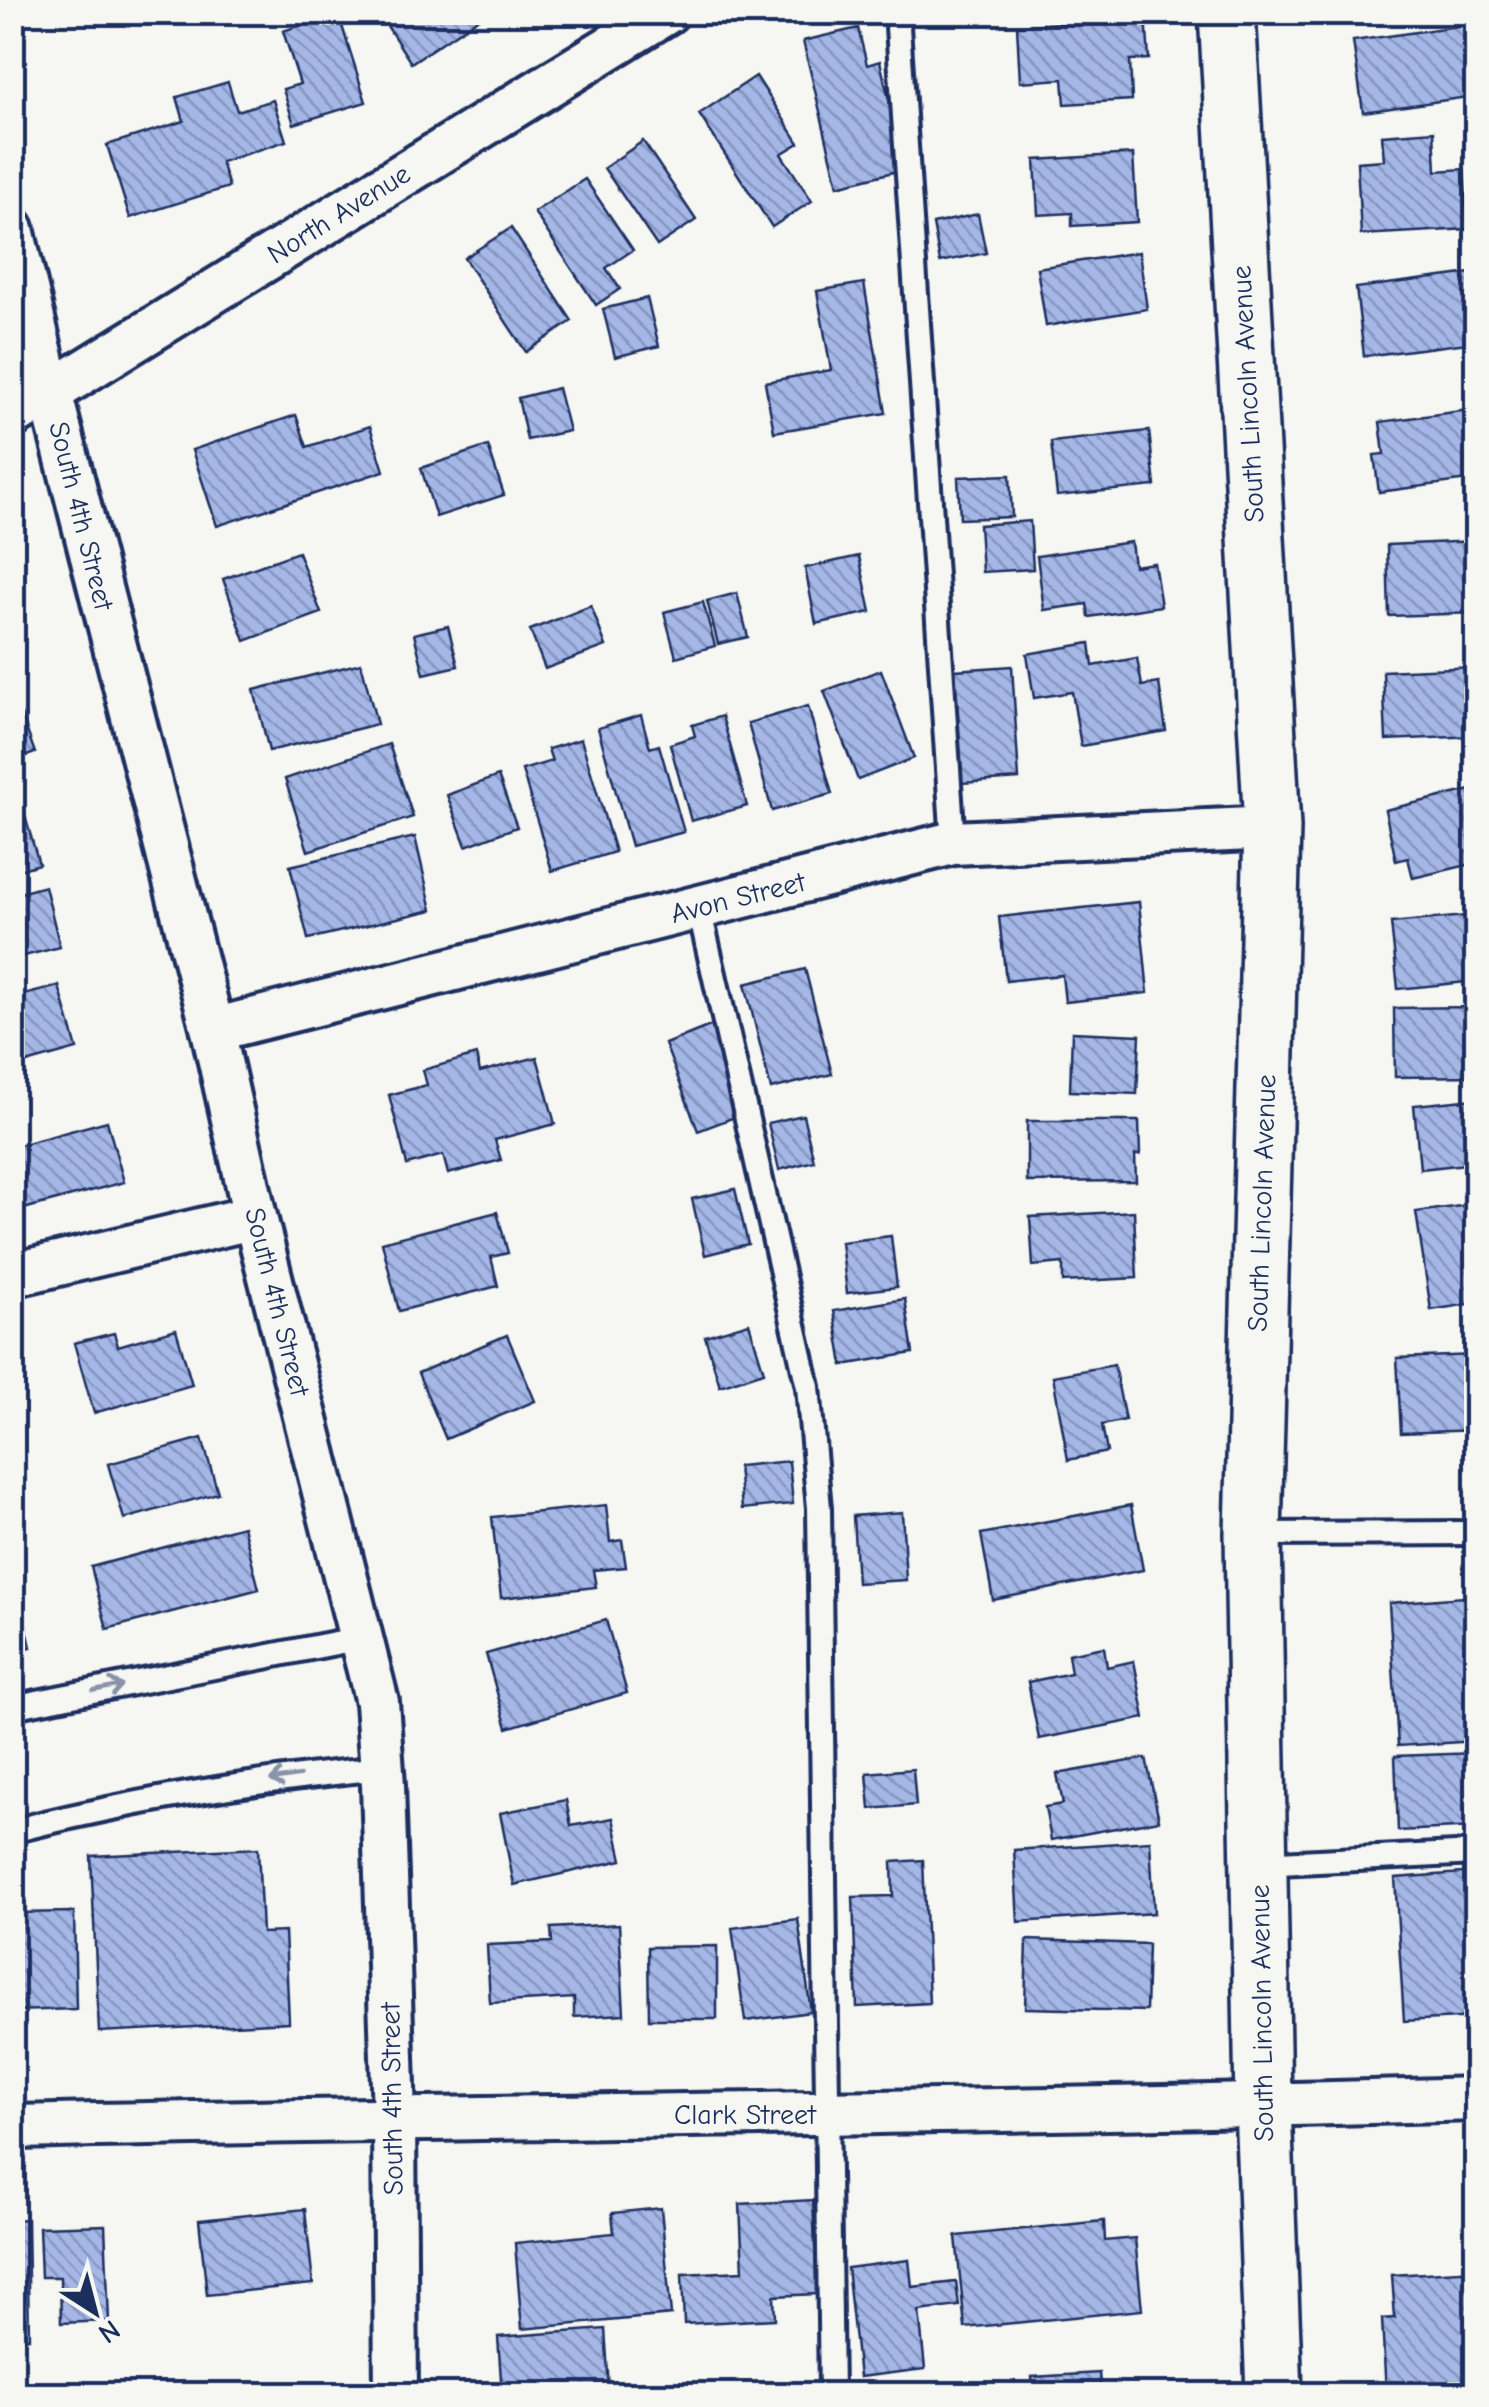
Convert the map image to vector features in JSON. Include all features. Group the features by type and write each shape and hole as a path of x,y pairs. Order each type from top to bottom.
{"street":[{"name":"North Avenue","path":"12,416 667,12"},
{"name":"South Lincoln Avenue","path":"1227,12 1272,828 1253,1534 1263,2106 1274,2394"},
{"name":"South 4th Street","path":"12,229 376,1702 382,1768 394,2117 396,2394"},
{"name":"Avon Street","path":"212,1030 953,844 1272,828"},
{"path":"12,1275 255,1217"},
{"name":"Clark Street","path":"12,2127 1476,2099"}],"lane":[{"path":"897,12 953,844"},
{"path":"700,908 808,1387 819,1508 831,2394"},
{"path":"1253,1534 1476,1533"},
{"path":"12,1708 361,1638"},
{"path":"12,1832 112,1806 299,1776 382,1768"},
{"path":"1259,1864 1476,1853"}],"building":[{"path":"378,12 488,12 411,63"},
{"path":"338,13 366,102 294,124 283,89 300,84 283,31"},
{"path":"1146,17 1149,59 1130,60 1132,100 1065,104 1063,79 1020,82 1017,26"},
{"path":"1465,25 1475,96 1363,112 1353,41"},
{"path":"858,28 867,65 880,61 905,169 838,186 803,41"},
{"path":"756,76 799,143 781,154 812,201 772,227 699,114"},
{"path":"228,82 237,111 273,100 286,141 221,162 229,187 130,218 107,145 184,121 177,97"},
{"path":"1434,131 1436,171 1464,169 1468,229 1361,235 1357,162 1384,160 1382,135"},
{"path":"643,141 696,220 657,246 604,168"},
{"path":"1133,154 1137,222 1072,226 1072,213 1038,215 1035,160"},
{"path":"585,179 633,250 606,268 620,289 596,305 534,212"},
{"path":"978,214 986,253 940,262 933,224"},
{"path":"511,228 572,321 526,352 464,258"},
{"path":"1139,252 1147,309 1046,326 1037,268"},
{"path":"1472,273 1476,342 1364,356 1356,288"},
{"path":"864,283 886,413 774,432 765,382 831,370 817,291"},
{"path":"647,298 659,346 615,357 603,309"},
{"path":"558,388 569,431 527,440 518,398"},
{"path":"1476,409 1476,479 1379,492 1374,455 1384,454 1380,422"},
{"path":"296,415 307,447 370,426 384,471 217,526 192,450"},
{"path":"1149,431 1155,486 1057,496 1051,442"},
{"path":"488,446 504,495 436,517 421,468"},
{"path":"1010,475 1012,517 960,519 958,477"},
{"path":"1030,521 1033,569 982,572 979,525"},
{"path":"1476,541 1476,613 1389,616 1387,545"},
{"path":"1131,542 1134,566 1154,563 1161,606 1089,617 1087,604 1044,610 1037,556"},
{"path":"298,552 321,613 245,641 223,579"},
{"path":"859,556 871,612 816,624 805,568"},
{"path":"737,593 748,637 718,644 707,601"},
{"path":"703,602 715,646 676,657 664,612"},
{"path":"591,606 606,646 545,669 530,630"},
{"path":"448,626 458,666 424,674 414,634"},
{"path":"1090,643 1093,666 1137,658 1142,686 1159,683 1166,731 1081,746 1072,692 1034,698 1027,654"},
{"path":"361,663 377,724 269,751 254,690"},
{"path":"1012,666 1019,779 962,783 955,670"},
{"path":"1476,667 1476,736 1386,740 1383,671"},
{"path":"881,670 914,758 858,780 824,691"},
{"path":"12,689 35,753 12,761"},
{"path":"808,706 832,794 772,811 748,723"},
{"path":"641,715 650,748 659,745 684,832 631,846 598,728"},
{"path":"722,716 747,806 691,821 670,744 695,736 692,725"},
{"path":"581,739 615,852 552,871 522,770 552,761 548,749"},
{"path":"389,744 413,817 308,851 285,779"},
{"path":"498,776 517,827 466,846 447,795"},
{"path":"1471,790 1476,815 1476,863 1413,878 1408,858 1396,861 1385,810"},
{"path":"20,799 39,864 12,872 12,801"},
{"path":"415,837 432,910 308,939 290,866"},
{"path":"45,886 60,947 12,959 12,895"},
{"path":"1139,902 1148,993 1065,1002 1062,975 1006,981 999,917"},
{"path":"1476,915 1476,981 1398,989 1391,923"},
{"path":"805,969 832,1074 771,1089 745,984"},
{"path":"59,986 77,1049 12,1067 12,998"},
{"path":"1476,1007 1476,1076 1395,1077 1394,1008"},
{"path":"715,1024 748,1112 698,1131 665,1044"},
{"path":"1072,1032 1140,1035 1137,1094 1070,1091"},
{"path":"476,1055 480,1072 537,1057 555,1124 495,1140 501,1160 448,1174 443,1155 407,1165 389,1095 427,1085 423,1070"},
{"path":"1476,1099 1476,1163 1420,1169 1414,1105"},
{"path":"803,1115 814,1161 779,1170 768,1123"},
{"path":"107,1121 124,1182 12,1212 12,1147"},
{"path":"1027,1121 1139,1121 1136,1181 1027,1182"},
{"path":"735,1189 748,1244 705,1255 692,1199"},
{"path":"1476,1204 1476,1303 1431,1310 1416,1212"},
{"path":"1134,1211 1137,1278 1063,1282 1063,1263 1033,1266 1030,1217"},
{"path":"497,1212 508,1253 491,1257 498,1286 399,1311 382,1242"},
{"path":"891,1236 897,1287 847,1293 841,1242"},
{"path":"905,1299 913,1353 843,1365 834,1311"},
{"path":"749,1323 764,1372 720,1386 705,1336"},
{"path":"176,1329 192,1385 94,1413 74,1343 114,1333 118,1346"},
{"path":"507,1335 535,1401 446,1439 418,1373"},
{"path":"1476,1355 1476,1430 1401,1433 1397,1358"},
{"path":"1114,1365 1125,1420 1102,1425 1107,1452 1068,1460 1053,1376"},
{"path":"202,1438 218,1493 124,1519 108,1464"},
{"path":"789,1461 793,1504 742,1509 738,1466"},
{"path":"606,1505 610,1542 622,1540 626,1567 593,1570 596,1587 501,1598 492,1517"},
{"path":"1131,1505 1143,1570 993,1600 981,1534"},
{"path":"902,1512 906,1580 857,1583 853,1516"},
{"path":"243,1526 259,1589 107,1629 91,1567"},
{"path":"19,1594 31,1647 12,1651 12,1596"},
{"path":"1476,1596 1476,1741 1398,1746 1389,1603"},
{"path":"606,1620 627,1693 507,1728 486,1654"},
{"path":"1104,1647 1107,1667 1134,1661 1145,1718 1039,1739 1028,1682 1071,1673 1068,1654"},
{"path":"1476,1753 1476,1827 1398,1831 1395,1756"},
{"path":"1146,1758 1159,1820 1051,1840 1045,1807 1063,1804 1057,1774"},
{"path":"913,1769 916,1805 870,1809 867,1773"},
{"path":"566,1800 571,1826 613,1818 622,1860 514,1885 500,1813"},
{"path":"1150,1841 1154,1913 1018,1922 1014,1850"},
{"path":"258,1848 262,1933 285,1932 289,2022 99,2032 91,1856"},
{"path":"923,1860 929,2003 857,2007 853,1897 893,1896 892,1862"},
{"path":"1476,1872 1476,2017 1404,2021 1395,1878"},
{"path":"74,1912 76,2009 12,2011 12,1913"},
{"path":"798,1919 811,2012 745,2021 732,1928"},
{"path":"619,1924 624,2014 574,2017 574,1998 490,2003 487,1945 552,1942 551,1928"},
{"path":"1027,1940 1148,1944 1146,2011 1025,2008"},
{"path":"717,1946 717,2019 649,2019 648,1947"},
{"path":"813,2200 817,2294 774,2296 775,2319 684,2324 682,2274 743,2271 740,2204"},
{"path":"661,2208 671,2315 522,2329 515,2243 614,2233 612,2213"},
{"path":"305,2209 313,2284 207,2295 199,2220"},
{"path":"27,2219 29,2338 18,2339 17,2297 12,2297 12,2220"},
{"path":"1104,2221 1105,2241 1135,2238 1142,2310 965,2328 956,2236"},
{"path":"105,2225 109,2321 61,2323 60,2277 41,2277 39,2227"},
{"path":"909,2260 912,2287 956,2282 959,2306 919,2311 925,2369 859,2377 847,2268"},
{"path":"1476,2270 1476,2394 1386,2394 1382,2319 1395,2318 1392,2275"},
{"path":"605,2329 609,2389 502,2394 498,2337"},
{"path":"1099,2373 1101,2394 1033,2394 1032,2377"},
{"path":"283,2383 285,2394 169,2394"}]}
